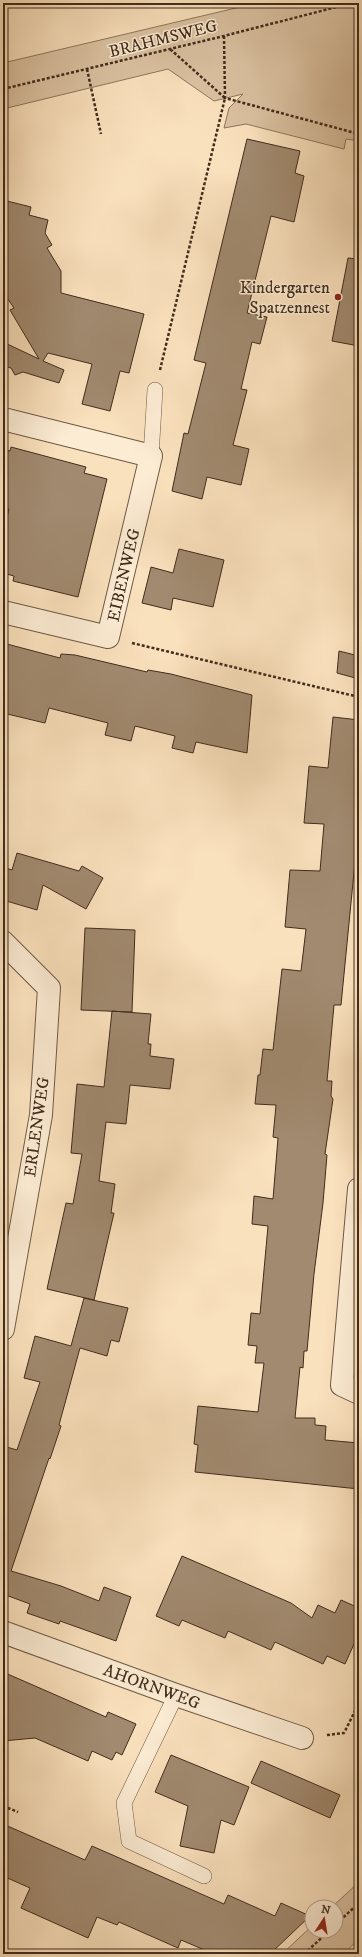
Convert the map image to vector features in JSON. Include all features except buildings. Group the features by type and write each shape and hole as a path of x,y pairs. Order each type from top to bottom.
{"street":[{"path":"3,419 151,456"},
{"name":"EIBENWEG","path":"3,612 108,637 151,456"},
{"name":"ERLENWEG","path":"3,942 49,988 41,1115 3,1329"},
{"path":"359,1189 342,1385 359,1392"},
{"name":"AHORNWEG","path":"3,1632 176,1695 302,1738"}],"lane":[{"name":"EIBENWEG","path":"151,456 155,390"},
{"path":"176,1695 124,1803 129,1841 204,1876"}],"path":[{"name":"BRAHMSWEG","path":"3,89 224,36 352,3"},
{"path":"155,390 225,98 224,36"},
{"path":"170,49 225,98 359,134"},
{"path":"87,69 101,134"},
{"path":"108,637 359,698"},
{"path":"302,1738 344,1734 359,1703"},
{"path":"3,1806 18,1812"},
{"path":"344,1917 359,1903"},
{"path":"304,1954 320,1939"}],"shaded area":[{"path":"257,3 359,3 359,141 346,139 344,149 246,124 224,128 229,108 243,94 214,101 168,69 3,109 3,63"},
{"path":"359,1882 359,1939 343,1954 282,1954 304,1933 304,1939 344,1939 344,1899 341,1899"}],"place":[{"name":"Kindergarten Spatzennest","path":"338,297"}]}
